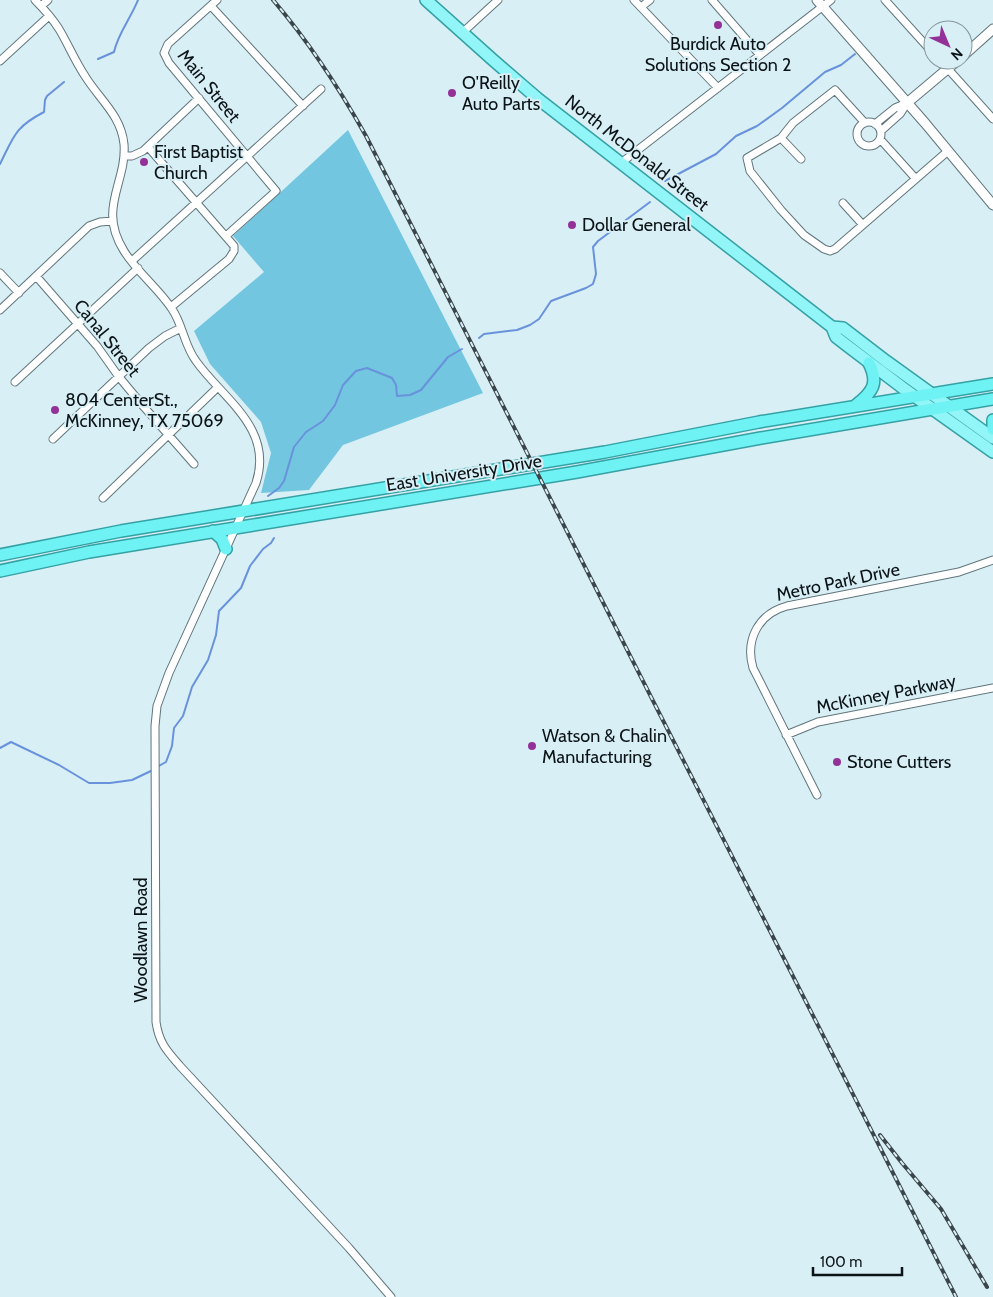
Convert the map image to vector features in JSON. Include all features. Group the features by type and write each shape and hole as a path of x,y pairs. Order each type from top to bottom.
{"highway":[{"path":"855,406 873,388 874,373 869,363"},
{"name":"East University Drive","path":"0,555 120,531 605,452 759,422 993,384"},
{"name":"East University Drive","path":"0,570 236,527 619,465 762,438 993,399"},
{"path":"993,420 993,429"},
{"path":"759,422 762,438"},
{"path":"374,489 376,504"},
{"path":"120,531 122,547"},
{"path":"213,531 222,539 226,549"}],"main road":[{"name":"North McDonald Street","path":"426,0 537,98 832,327 836,337 993,452"},
{"name":"North McDonald Street","path":"832,327 843,328 993,438"}],"street":[{"path":"35,0 50,16 84,76 116,117 122,134 124,156 138,154 148,147 199,98"},
{"path":"41,6 48,0"},
{"path":"217,0 211,6 303,106"},
{"path":"462,33 498,0"},
{"path":"634,0 718,88"},
{"path":"641,8 650,0"},
{"path":"712,0 760,54"},
{"path":"622,163 718,88 820,3 831,0"},
{"path":"885,0 923,42"},
{"path":"820,3 993,205"},
{"name":"Main Street","path":"211,6 168,44 164,53 166,58 276,192 226,236"},
{"path":"0,61 50,16"},
{"path":"973,47 993,29"},
{"path":"881,131 875,124 865,123 861,125 857,136 860,143 864,145 875,145 880,139 881,131 900,114 907,103 947,70"},
{"path":"949,70 993,119"},
{"path":"132,261 321,90"},
{"path":"865,123 836,90 793,123 781,138 747,158 750,171 781,210 804,235 824,249 830,251 835,249 948,151"},
{"path":"875,124 894,108 907,103"},
{"path":"781,138 801,159"},
{"path":"880,139 916,179"},
{"path":"148,147 234,246 232,255 171,306"},
{"name":"Woodlawn Road","path":"124,156 113,200 113,221 121,246 171,306 178,318 192,356 249,424 256,436 260,460 258,473 243,511 169,673 157,706 155,776 156,1022 158,1035 164,1048 180,1066 349,1248 391,1297"},
{"path":"843,203 863,225"},
{"path":"0,310 89,226 100,222 113,221"},
{"path":"15,382 138,268"},
{"path":"0,273 19,293"},
{"name":"Canal Street","path":"36,276 103,353 119,377 194,464"},
{"path":"53,439 154,343 181,328"},
{"path":"103,498 218,387"},
{"name":"Metro Park Drive","path":"817,795 755,674 750,656 752,637 758,626 766,616 775,610 787,606 959,572 993,560"},
{"name":"McKinney Parkway","path":"786,735 816,723 993,688"}],"shaded area":[{"path":"348,130 483,393 343,445 309,490 261,493 271,453 261,422 210,364 194,331 264,272 233,236"}],"waterway":[{"path":"98,59 114,52 118,38 138,0"},
{"path":"665,181 716,154 736,136 757,126 825,72 841,65 855,54"},
{"path":"0,164 16,133 34,117 44,112 47,96 64,82"},
{"path":"479,338 484,334 517,330 530,325 539,319 551,301 593,284 596,274 593,247 598,241 650,202"},
{"path":"268,496 279,488 284,481 294,447 306,432 323,421 335,405 343,385 356,371 367,368 392,378 396,385 397,396 410,395 421,390 448,357 462,349"},
{"path":"157,767 166,762 172,746 174,728 183,716 192,687 208,660 216,635 219,611 241,588 250,566 274,538"},
{"path":"0,748 11,742 59,765 89,783 132,780 153,770"}],"railway":[{"path":"273,0 323,66 366,136 956,1297"},
{"path":"880,1135 941,1209 987,1287"}],"place":[{"name":"Burdick Auto Solutions Section 2","path":"718,25"},
{"name":"O'Reilly Auto Parts","path":"452,93"},
{"name":"First Baptist Church","path":"144,162"},
{"name":"Dollar General","path":"572,225"},
{"name":"804 CenterSt., McKinney, TX 75069","path":"55,410"},
{"name":"Watson & Chalin Manufacturing","path":"532,746"},
{"name":"Stone Cutters","path":"837,762"}]}
